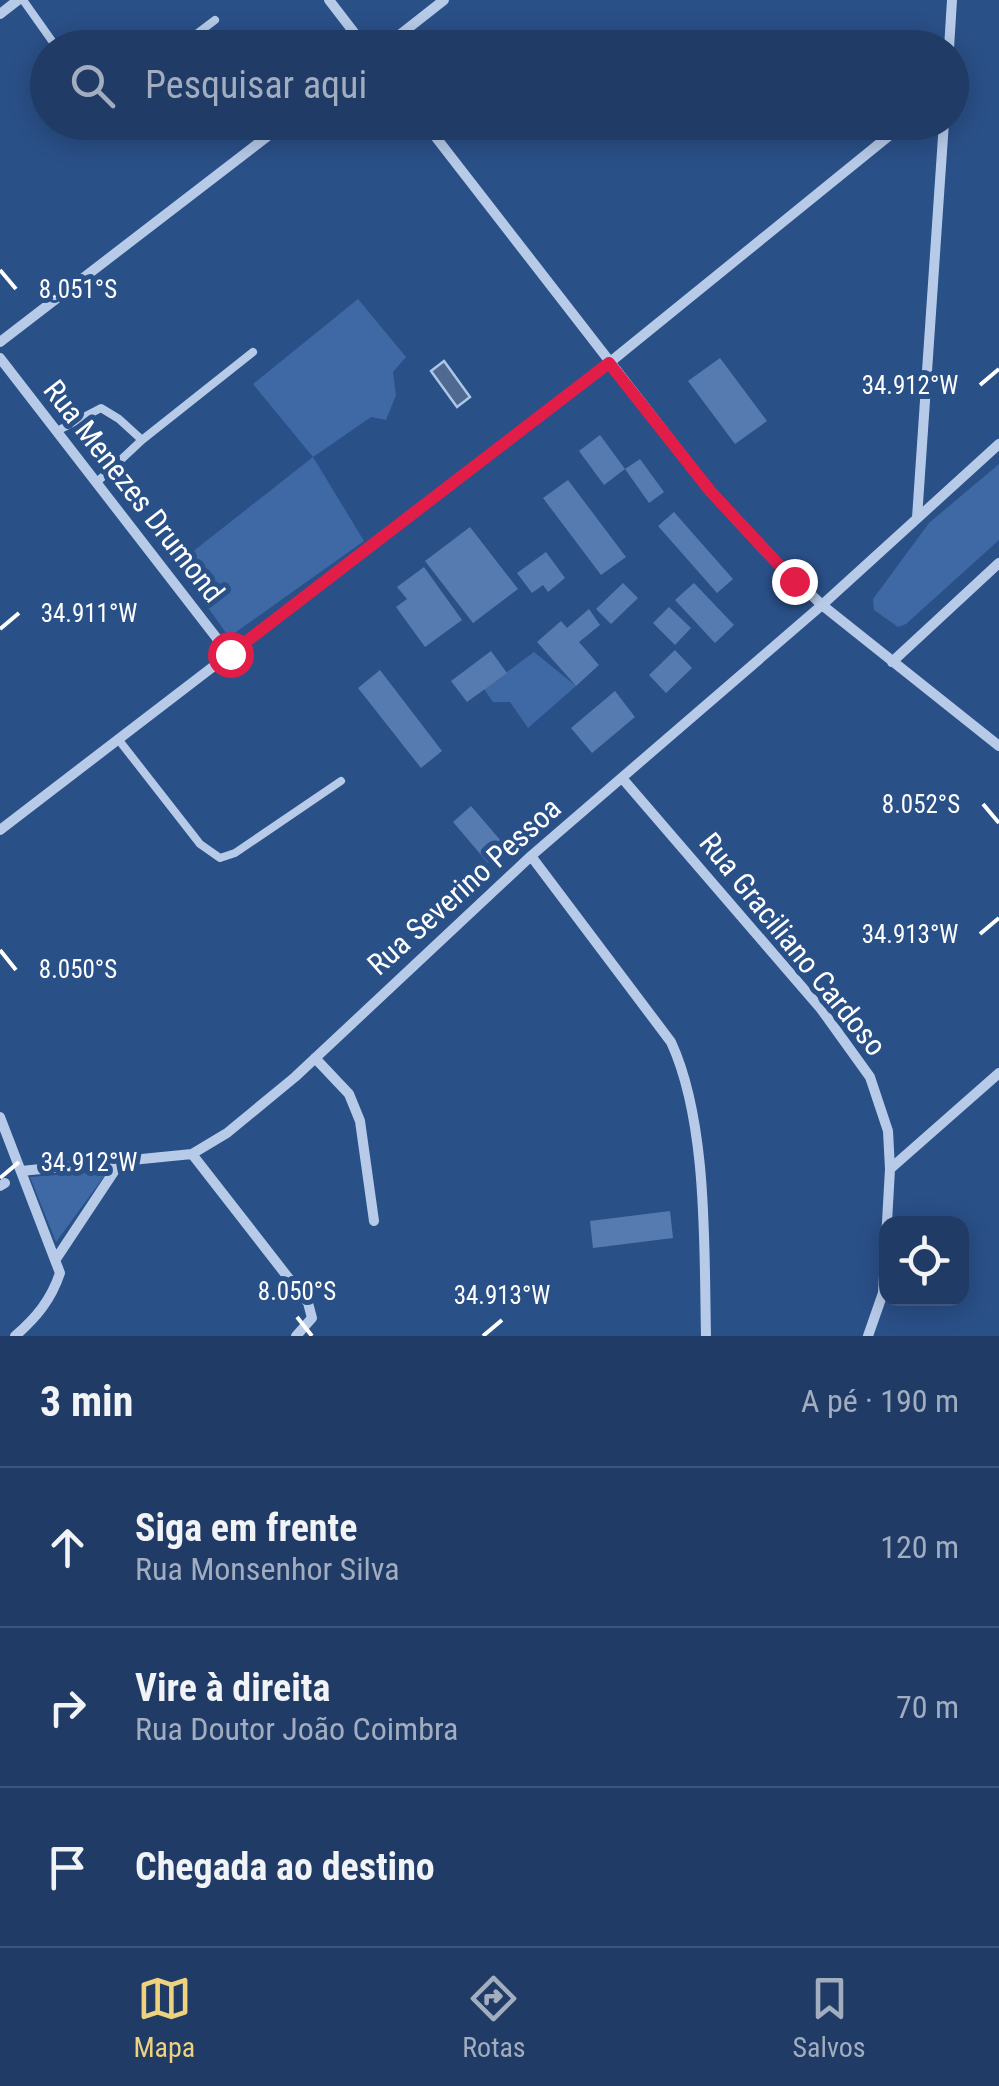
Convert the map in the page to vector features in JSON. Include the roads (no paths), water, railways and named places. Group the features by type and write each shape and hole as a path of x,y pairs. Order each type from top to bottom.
{"street":[{"path":"0,14 20,0"},
{"path":"329,0 352,30"},
{"path":"406,30 444,0"},
{"path":"950,30 952,0"},
{"path":"0,342 263,140"},
{"path":"438,140 711,492 784,571 999,746"},
{"path":"0,830 609,363 884,140"},
{"path":"917,518 943,140"},
{"name":"Rua Menezes Drumond","path":"0,358 230,654"},
{"name":"Rua Severino Pessoa","path":"22,1170 192,1154 257,1110 531,856 822,605 999,444"},
{"path":"892,662 999,562"},
{"name":"Rua Graciliano Cardoso","path":"622,778 822,1009 870,1077 888,1132 890,1169 884,1293 868,1336"},
{"path":"531,856 671,1042 682,1066 700,1179 706,1336"},
{"path":"315,1058 349,1094 360,1122 374,1221"},
{"path":"890,1169 999,1072"},
{"path":"0,1117 60,1273 36,1318 15,1336"},
{"path":"192,1154 308,1303 312,1318 296,1336"},
{"path":"56,1259 121,1162"}],"lane":[{"path":"20,0 43,30"},
{"path":"202,30 216,20"},
{"path":"96,482 252,352"},
{"path":"57,431 101,408 142,440"},
{"path":"118,739 200,844 220,858 235,853 342,781"}]}
